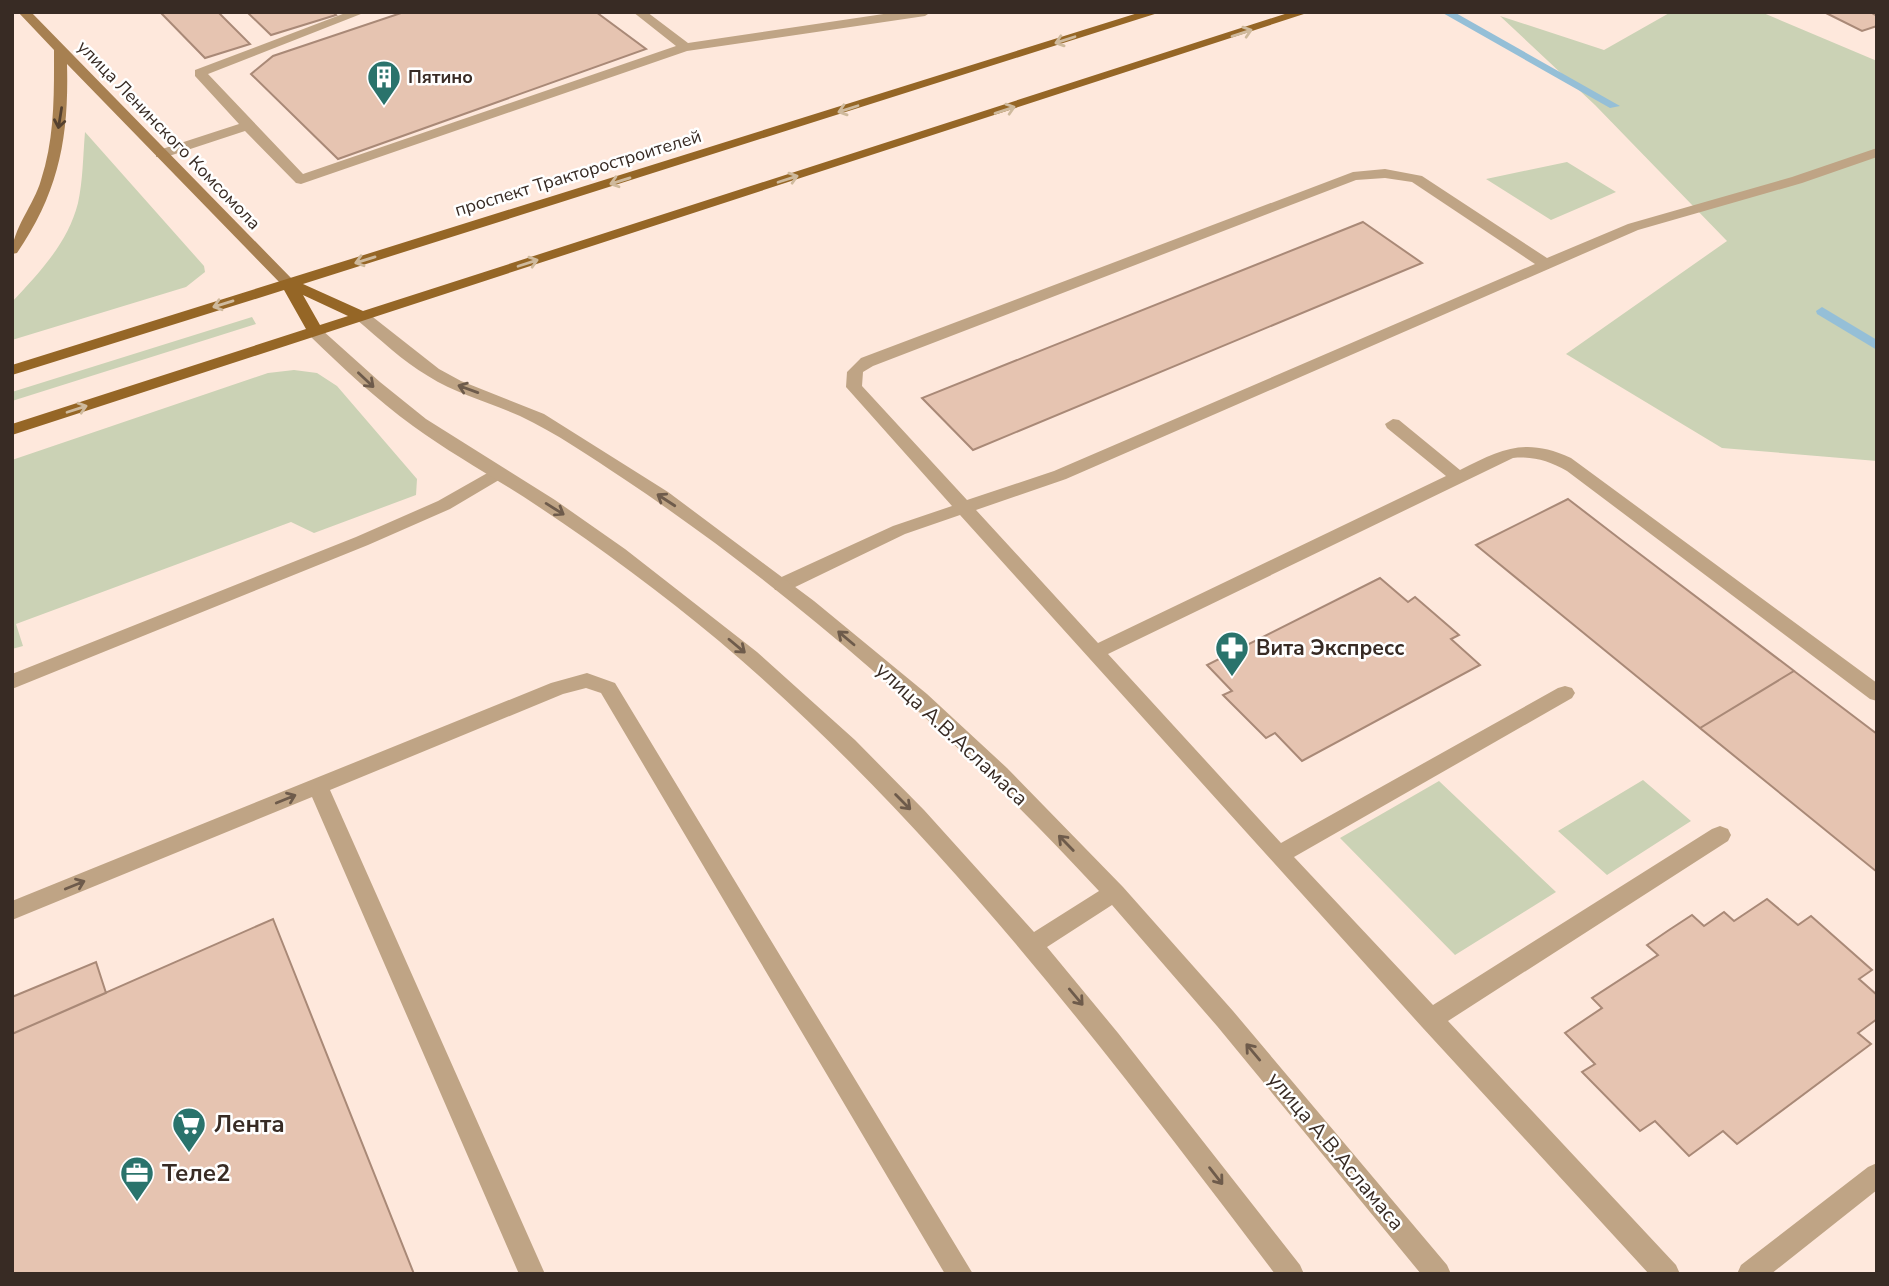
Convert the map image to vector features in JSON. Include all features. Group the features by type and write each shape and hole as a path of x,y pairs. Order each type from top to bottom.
{"main road":[{"name":"улица Ленинского Комсомола","path":"24,12 288,284"},
{"name":"проспект Тракторостроителей","path":"12,370 1155,12"},
{"path":"12,430 1304,12"},
{"path":"12,250 31,226 43,203 62,103 60,50"},
{"path":"288,284 363,317"},
{"path":"288,284 316,333"}],"street":[{"path":"360,12 200,74 301,180 685,47 925,12"},
{"path":"639,12 685,47"},
{"path":"161,154 248,126"},
{"path":"782,585 881,537 1060,475 1660,218 1797,180 1877,152"},
{"path":"1547,265 1417,179 1402,174 1370,173 1353,176 860,366 852,378 854,387 1279,855 1667,1274"},
{"name":"улица А.В.Асламаса","path":"363,317 412,358 442,378 510,404 540,419 661,496 782,585 891,675 999,774 1113,893 1235,1030 1437,1274"},
{"path":"316,333 382,395 435,433 610,546 695,611 778,681 908,807 1032,945 1104,1030 1292,1274"},
{"path":"1393,424 1458,477"},
{"path":"1096,652 1509,453 1541,452 1556,457 1877,694"},
{"path":"12,682 362,541 443,505 498,473"},
{"path":"12,911 577,682 587,680 608,688 960,1274"},
{"path":"1279,855 1565,694"},
{"path":"318,786 532,1274"},
{"path":"1430,1020 1720,835"},
{"path":"1032,945 1113,893"},
{"path":"1750,1274 1877,1174"}],"green space":[{"path":"1671,12 1761,12 1877,61 1877,461 1722,448 1566,354 1727,241 1595,105 1500,16 1604,50"},
{"path":"85,132 204,266 205,272 186,287 12,340 12,302 51,257 73,218 81,186"},
{"path":"1567,162 1616,192 1551,220 1486,179"},
{"path":"252,317 256,324 12,401 12,392"},
{"path":"294,370 317,373 337,386 417,479 416,495 314,533 291,522 16,624 23,646 12,649 12,460 268,373"},
{"path":"1643,780 1691,821 1607,875 1558,831"},
{"path":"1439,781 1556,892 1455,955 1340,838"}],"building":[{"path":"160,12 218,12 250,44 205,58"},
{"path":"247,12 333,12 336,15 271,35"},
{"name":"Пятино","path":"404,12 596,12 646,49 338,159 251,74 273,56"},
{"path":"1824,12 1870,12 1877,16 1877,26 1862,31"},
{"path":"1363,222 1422,263 973,450 922,398"},
{"path":"1568,499 1794,671 1700,728 1476,545"},
{"path":"1380,578 1408,602 1415,597 1459,635 1451,639 1480,665 1302,761 1275,733 1266,738 1223,695 1232,691 1207,665"},
{"path":"1794,671 1877,734 1877,872 1700,728"},
{"path":"1767,899 1798,925 1811,916 1872,970 1859,979 1877,995 1877,1019 1858,1033 1871,1044 1737,1144 1723,1131 1689,1156 1655,1121 1640,1131 1582,1072 1595,1064 1565,1033 1602,1008 1592,998 1658,955 1647,945 1669,930 1692,915 1704,926 1724,912 1734,921"},
{"name":"Лента","path":"273,919 414,1274 12,1274 12,1034"},
{"path":"96,962 106,993 12,1034 12,997"}],"waterway":[{"path":"1446,12 1614,106"},
{"path":"1822,311 1877,346"}],"place":[{"name":"Пятино","path":"384,107"},
{"name":"Вита Экспресс","path":"1232,678"},
{"name":"Лента","path":"189,1154"},
{"name":"Теле2","path":"137,1203"}]}
